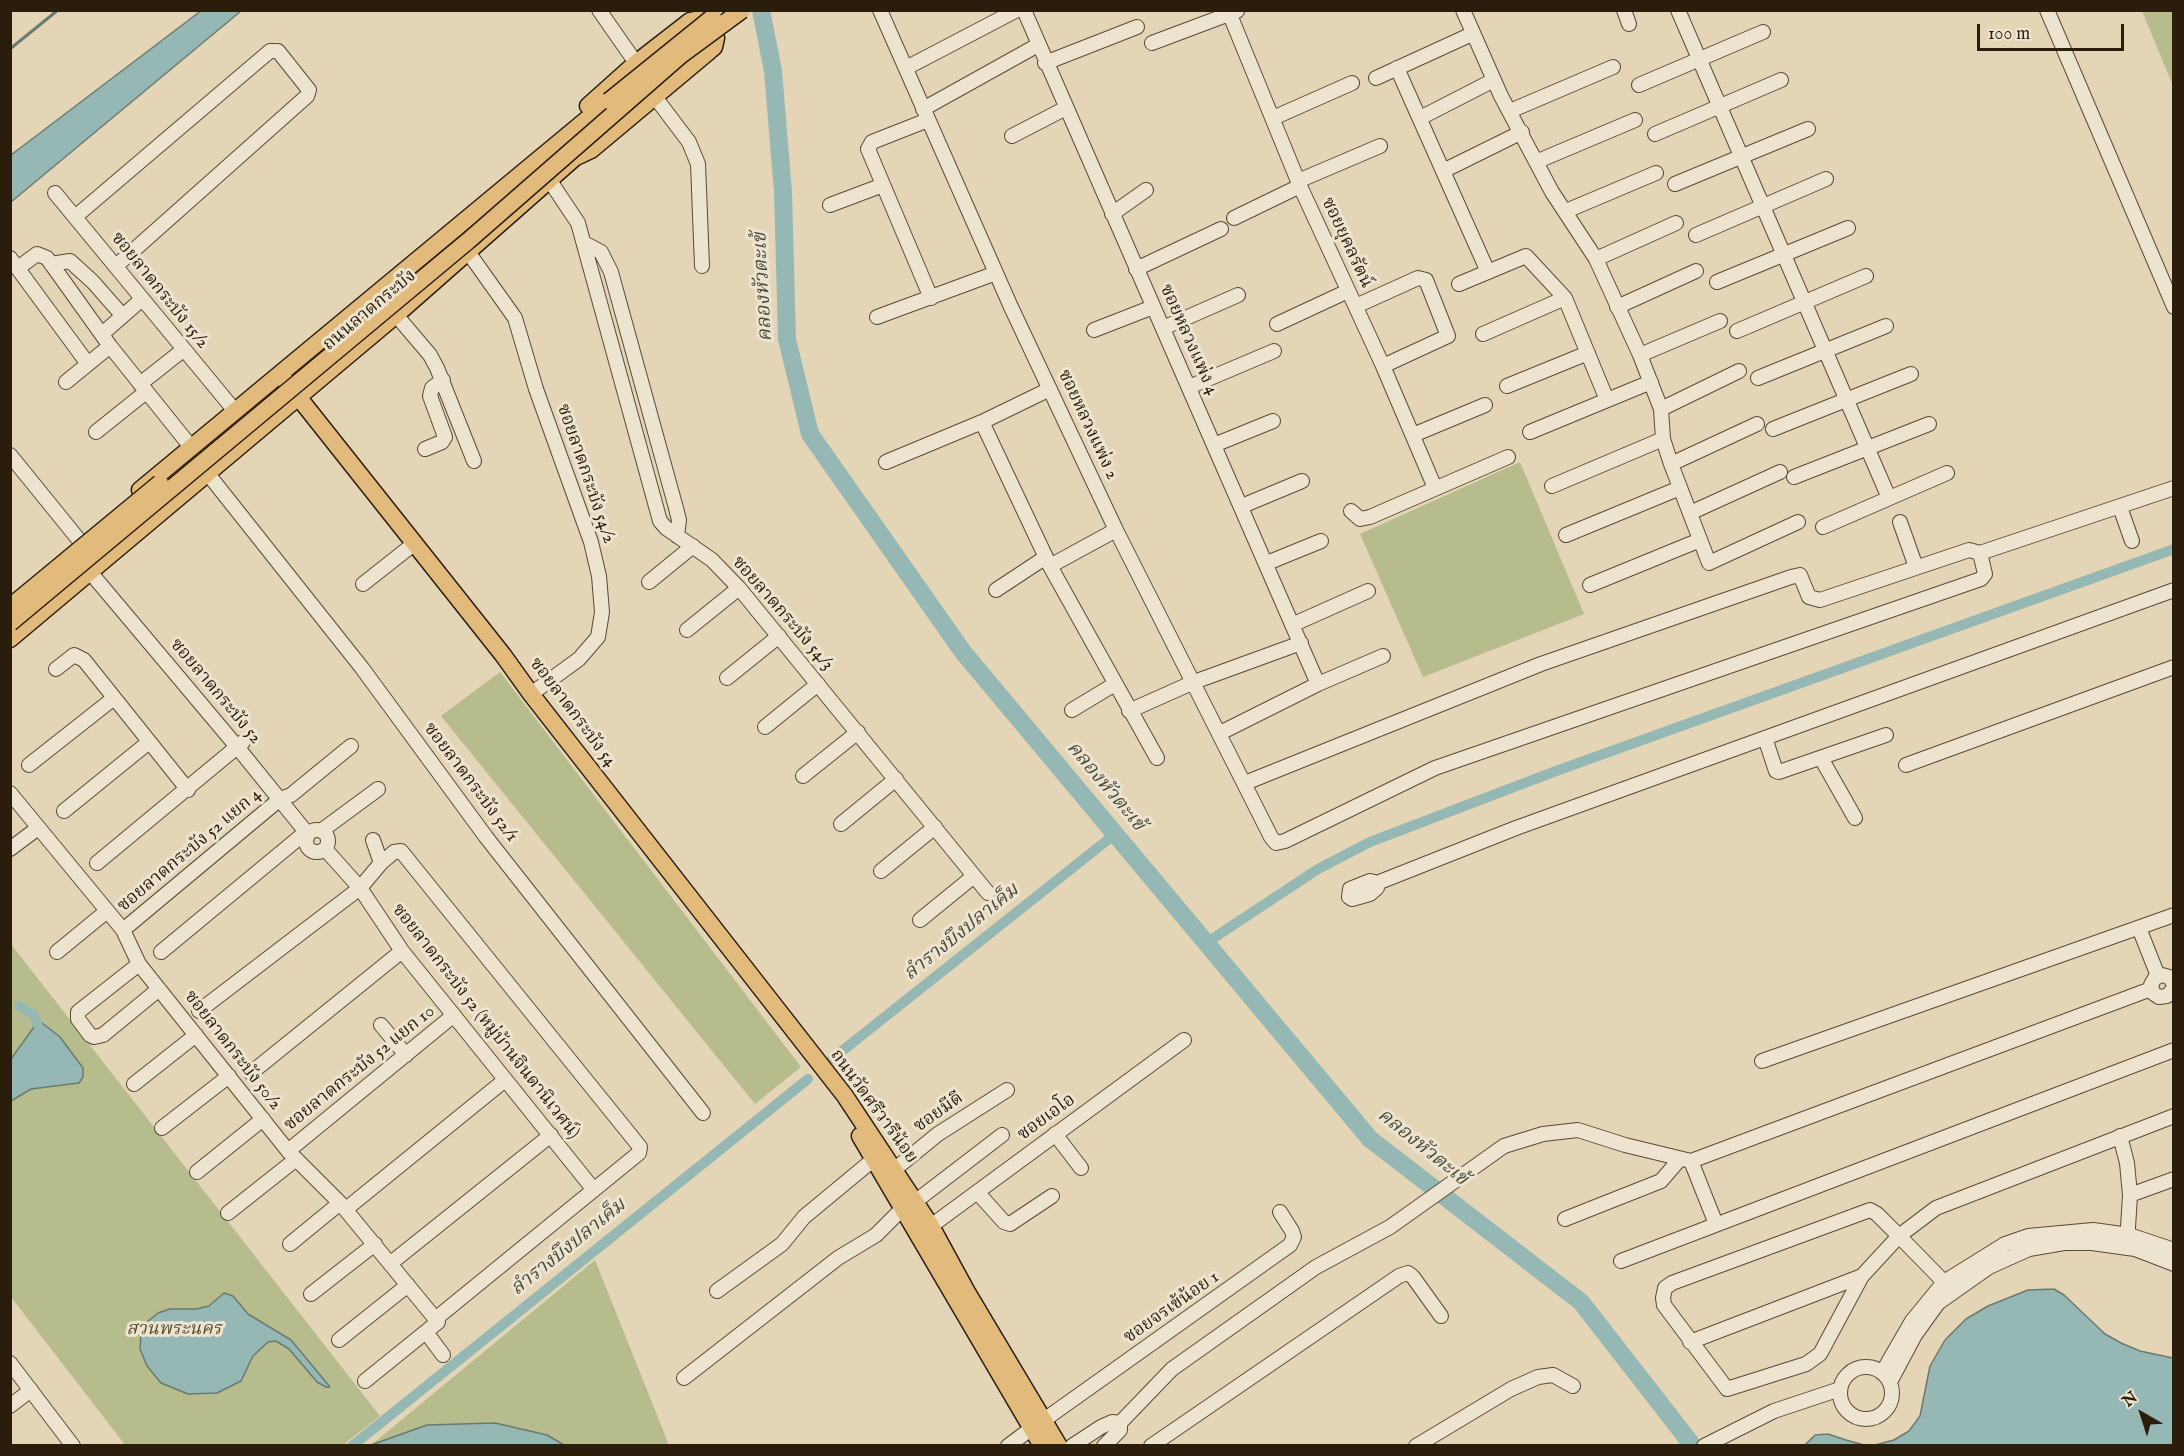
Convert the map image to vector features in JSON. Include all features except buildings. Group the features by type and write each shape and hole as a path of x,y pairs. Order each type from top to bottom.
{"main road":[{"name":"ถนนลาดกระบัง","path":"10,597 722,10"},
{"path":"10,607 690,39 730,10"},
{"path":"10,623 468,241 681,55 742,10"},
{"name":"ถนนลาดกระบัง","path":"10,639 396,315 547,184 621,114 704,45 753,10"},
{"path":"561,141 577,116 636,63 690,21 702,15 716,38 714,47 591,150 574,158"},
{"name":"ซอยลาดกระบัง 54","path":"280,374 503,655 812,1056"},
{"name":"ถนนวัดศรีวารีน้อย","path":"812,1056 874,1159 931,1226 1038,1424 1042,1446"},
{"name":"ถนนวัดศรีวารีน้อย","path":"812,1056 845,1096 895,1169 945,1282 1038,1424 1059,1446"}],"street":[{"path":"598,10 636,63"},
{"path":"906,68 1017,10"},
{"name":"ซอยหลวงแพ่ง 4","path":"1023,10 1294,624 1318,684"},
{"path":"1462,10 1494,80 1538,161 1552,192 1596,259 1640,355 1661,410 1663,439 1671,464 1709,563 1798,522"},
{"path":"1624,10 1629,24"},
{"path":"1678,10 1889,498"},
{"path":"2047,10 2174,307"},
{"name":"ซอยหลวงแพ่ง 2","path":"884,12 906,68 996,273 1116,530 1271,837 1280,843 1435,768 1981,579 1985,574 1980,553"},
{"path":"1152,43 1232,12"},
{"name":"ซอยยุคลรัตน์","path":"1232,12 1299,184 1383,366 1435,488"},
{"path":"1045,63 1137,27"},
{"path":"1639,85 1763,32"},
{"path":"1376,78 1472,34"},
{"path":"931,298 870,154 869,145 926,114 1038,45"},
{"path":"75,217 270,51 278,51 309,90 307,96 116,266"},
{"path":"1510,111 1613,67"},
{"path":"1397,68 1488,272"},
{"path":"1419,118 1494,80"},
{"path":"1655,134 1781,80"},
{"path":"1273,118 1352,83"},
{"path":"655,97 688,142 698,164 702,266"},
{"path":"1012,136 1066,108"},
{"path":"1538,161 1635,120"},
{"path":"1675,184 1808,129"},
{"path":"1443,171 1522,132"},
{"path":"1234,218 1380,146"},
{"path":"1566,211 1656,173"},
{"path":"1696,235 1826,179"},
{"name":"ซอยลาดกระบัง 54/3","path":"547,184 575,216 658,516 666,528 693,546 740,588 988,893"},
{"path":"830,205 883,185"},
{"path":"1112,214 1146,190"},
{"name":"ซอยลาดกระบัง 15/2","path":"55,192 141,300 235,411"},
{"path":"1596,259 1676,222"},
{"path":"1717,282 1848,228"},
{"path":"1136,269 1221,229"},
{"path":"582,237 601,252 611,272 679,520 676,536"},
{"name":"ซอยลาดกระบัง 54/2","path":"468,252 515,318 536,389 591,542 599,576 602,612 598,637 579,659 531,694"},
{"path":"88,364 14,263 40,253 51,264 110,346 191,447"},
{"path":"1459,284 1526,256 1565,298 1607,400"},
{"path":"51,264 70,261 93,282 122,315"},
{"path":"1617,307 1696,271"},
{"path":"877,317 996,273"},
{"path":"1737,331 1866,276"},
{"path":"1356,306 1418,278 1426,280 1448,336 1383,366"},
{"path":"1277,324 1348,291"},
{"path":"1163,328 1238,295"},
{"path":"1483,334 1565,298"},
{"path":"102,334 141,300"},
{"path":"1094,330 1154,307"},
{"path":"396,315 430,355 443,380 474,461"},
{"path":"1640,355 1720,321"},
{"path":"1758,378 1886,326"},
{"path":"66,382 110,346"},
{"path":"96,432 183,350"},
{"path":"1189,387 1274,351"},
{"path":"1507,386 1588,353"},
{"path":"1661,410 1739,371"},
{"path":"1773,429 1911,374"},
{"path":"425,449 445,440 430,396 432,388 443,380"},
{"path":"1530,432 1651,382"},
{"path":"886,462 982,422 1050,389"},
{"path":"1413,435 1485,405"},
{"path":"1214,445 1273,421"},
{"path":"982,422 1048,561 1157,758"},
{"path":"1671,464 1757,424"},
{"path":"1794,477 1929,424"},
{"path":"1552,486 1663,439"},
{"path":"10,455 79,540"},
{"path":"1351,511 1356,518 1364,519 1509,457"},
{"path":"1690,513 1779,472"},
{"path":"1823,527 1947,473"},
{"name":"ซอยลาดกระบัง 52/1","path":"208,474 362,668 473,819 703,1113"},
{"path":"1242,506 1302,481"},
{"path":"1566,535 1680,488"},
{"path":"1245,783 1551,660 1791,577 1800,575 1809,597 1815,601 1969,550 1980,553 2174,488"},
{"path":"2120,507 2132,541"},
{"path":"1900,522 1916,567"},
{"path":"996,590 1048,561 1116,530"},
{"path":"1590,585 1700,540"},
{"path":"1267,563 1320,541"},
{"path":"363,584 415,543"},
{"path":"649,582 693,546"},
{"name":"ซอยลาดกระบัง 52","path":"93,570 241,744 313,833 328,841 325,849"},
{"path":"687,630 740,588"},
{"path":"1377,883 1516,828 2174,590"},
{"path":"1294,624 1368,591"},
{"path":"727,678 780,636"},
{"path":"1129,711 1194,682 1301,643"},
{"path":"56,669 70,657 79,656 188,790"},
{"path":"1220,733 1318,684 1383,656"},
{"path":"1906,765 2174,667"},
{"path":"765,727 818,684"},
{"path":"1072,710 1115,684"},
{"path":"29,765 114,698"},
{"path":"803,776 858,732"},
{"path":"1765,738 1777,772 1886,735"},
{"path":"64,811 149,742"},
{"path":"97,863 241,744"},
{"name":"ซอยลาดกระบัง 52 แยก 4","path":"123,930 351,746"},
{"path":"1821,758 1855,818"},
{"path":"841,824 896,779"},
{"path":"161,952 313,833 378,789"},
{"name":"ซอยลาดกระบัง 50/2","path":"10,793 123,930 139,964 262,1119 292,1155 346,1204 408,1285 439,1319"},
{"path":"881,871 935,827"},
{"path":"10,849 38,828"},
{"path":"373,840 381,863"},
{"name":"ซอยลาดกระบัง 52 (หมู่บ้านจินดานิเวศน์)","path":"325,849 343,866 402,951 594,1190"},
{"path":"198,1011 360,888 381,863 394,852 401,851 640,1147 639,1153 365,1382"},
{"path":"920,920 974,876"},
{"path":"57,952 107,911"},
{"path":"1762,1061 2174,915"},
{"path":"2139,928 2158,976"},
{"path":"251,1073 402,951"},
{"path":"139,964 78,1012 78,1019 90,1035 94,1037 102,1035 159,988"},
{"path":"2166,975 2173,987 2159,997 2151,989 2152,981 2158,976 2166,975"},
{"path":"1565,1219 1661,1181 1685,1160 2151,989"},
{"name":"ซอยลาดกระบัง 52 แยก 10","path":"228,1214 292,1155 454,1015"},
{"path":"381,1025 406,1055"},
{"path":"134,1084 196,1035"},
{"name":"ซอยเอโอ","path":"931,1226 1184,1040"},
{"path":"1621,1261 2174,1050"},
{"path":"162,1128 229,1076"},
{"path":"290,1244 346,1204 506,1080"},
{"name":"ซอยมีดี","path":"895,1169 938,1134 1007,1090"},
{"path":"1948,1287 1899,1236 1870,1210 1672,1283 1665,1288 1664,1305 1727,1389 1806,1364 1820,1354 1862,1276 1899,1236 1926,1214 1949,1201 2174,1116"},
{"path":"197,1172 262,1119"},
{"path":"1104,1446 1120,1430 1120,1423 1172,1369 1316,1267 1390,1227 1504,1146 1543,1134 1578,1130 1685,1160 1716,1224"},
{"path":"1055,1134 1082,1168"},
{"path":"396,1259 550,1135"},
{"path":"684,1378 838,1258 876,1235 910,1204 1002,1135"},
{"path":"2120,1136 2127,1163 2130,1195 2128,1241"},
{"path":"717,1292 782,1244 804,1217 874,1159"},
{"path":"2130,1195 2174,1179"},
{"path":"977,1192 1004,1222 1010,1224 1052,1196"},
{"name":"ซอยจรเข้น้อย 1","path":"1038,1424 1290,1245 1294,1237 1280,1212"},
{"path":"1886,1377 1874,1368 1856,1368 1843,1380 1840,1398 1849,1413 1865,1419 1882,1414 1891,1399 1886,1377 1912,1321 1948,1287 2005,1244 2028,1236 2093,1230 2128,1241 2174,1264"},
{"path":"2128,1241 2171,1246"},
{"path":"311,1294 375,1244"},
{"path":"1151,1446 1399,1276 1408,1273 1413,1277 1441,1316"},
{"path":"1690,1342 1862,1276"},
{"path":"339,1340 408,1285"},
{"path":"426,1332 443,1355"},
{"path":"10,1364 70,1441 54,1446"},
{"path":"1416,1446 1511,1389 1538,1377 1553,1375 1573,1386"},
{"path":"1704,1446 1774,1411 1840,1389"},
{"path":"10,1406 31,1390"},
{"path":"1072,1446 1106,1424 1120,1423"},
{"path":"1008,1446 1038,1424"}],"green space":[{"path":"2142,11 2173,11 2173,86"},
{"path":"1520,462 1584,614 1423,677 1360,534"},
{"path":"500,672 801,1067 755,1104 441,716"},
{"name":"สวนพระนคร","path":"10,943 380,1416 343,1445 125,1445 11,1297"},
{"path":"595,1260 669,1445 564,1445 547,1435 495,1423 427,1425 370,1446"}],"water":[{"path":"202,10 241,11 11,202 11,155"},
{"path":"42,1023 60,1037 83,1068 83,1077 79,1083 31,1089 11,1101 11,1059 34,1027"},
{"path":"2054,1289 2064,1295 2105,1334 2140,1351 2173,1358 2173,1445 1875,1445 1894,1440 1909,1431 1920,1416 1930,1366 1945,1340 1966,1319 1988,1306 2028,1290"},
{"path":"224,1293 233,1296 248,1314 291,1340 330,1387 317,1382 289,1349 276,1341 268,1342 253,1356 241,1381 217,1393 188,1394 161,1383 147,1366 140,1349 141,1334 147,1322 158,1313 170,1309 196,1309 209,1306"},
{"path":"495,1423 547,1435 564,1445 371,1445 427,1425"},
{"path":"1828,1434 1864,1445 1805,1445 1815,1435"}],"waterway":[{"path":"10,49 58,10"},
{"name":"คลองหัวตะเข้","path":"761,10 773,71 783,192 787,339 810,434 963,652 1370,1139 1581,1302 1693,1446"},
{"path":"1206,943 1318,869 1370,842 1556,771 2174,549"},
{"name":"ลำรางบึงปลาเค็ม","path":"832,1059 1115,834"},
{"path":"19,1006 34,1015 37,1024"},
{"name":"ลำรางบึงปลาเค็ม","path":"352,1446 808,1079"}]}
